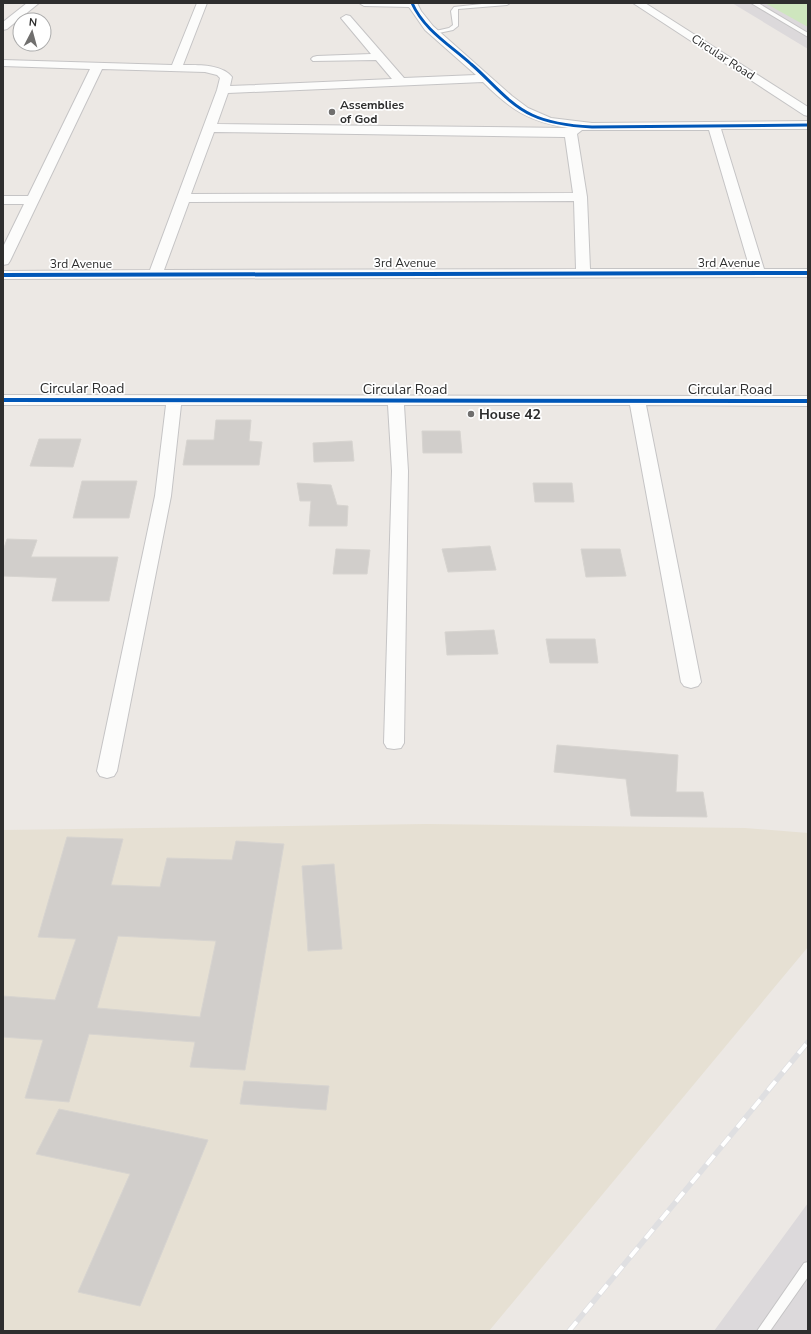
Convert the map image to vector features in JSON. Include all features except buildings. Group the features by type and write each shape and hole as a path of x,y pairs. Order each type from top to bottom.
{"street":[{"path":"3,27 34,3"},
{"path":"176,69 202,3"},
{"path":"364,3 412,4 416,12 434,32 518,106 531,114 575,129"},
{"name":"Circular Road","path":"638,3 808,112"},
{"path":"346,18 401,82"},
{"path":"317,60 379,57"},
{"path":"3,76 6,63 97,67 205,69 221,73 226,77 223,90 156,273"},
{"path":"3,261 97,67"},
{"path":"223,90 486,78"},
{"path":"209,128 575,129 808,125"},
{"path":"714,126 758,273"},
{"path":"575,129 580,197 583,273"},
{"path":"183,198 580,197"},
{"path":"3,200 32,200"},
{"name":"3rd Avenue","path":"3,275 156,273 808,273"},
{"name":"Circular Road","path":"3,400 808,401"},
{"path":"394,743 400,471 396,400"},
{"path":"107,771 163,496 174,401"},
{"path":"637,401 691,682"}],"lane":[{"path":"434,32 451,28 456,25 454,11 456,8 507,3"},
{"path":"754,3 808,35"},
{"path":"763,1331 808,1268"}],"shaded area":[{"path":"732,3 808,3 808,49"},
{"path":"426,824 745,828 808,833 808,947 489,1331 3,1331 3,830"},
{"path":"808,1203 808,1331 714,1331"}],"green space":[{"path":"765,3 808,3 808,27"}],"railway":[{"path":"569,1331 808,1042"}],"cycle path":[{"path":"412,3 422,20 429,28 471,64 508,99 532,115 547,120 569,125 592,127 808,125"},
{"path":"3,275 808,273"},
{"path":"3,400 808,401"}],"place":[{"name":"Assemblies of God","path":"332,112"},
{"name":"House 42","path":"471,414"}]}
